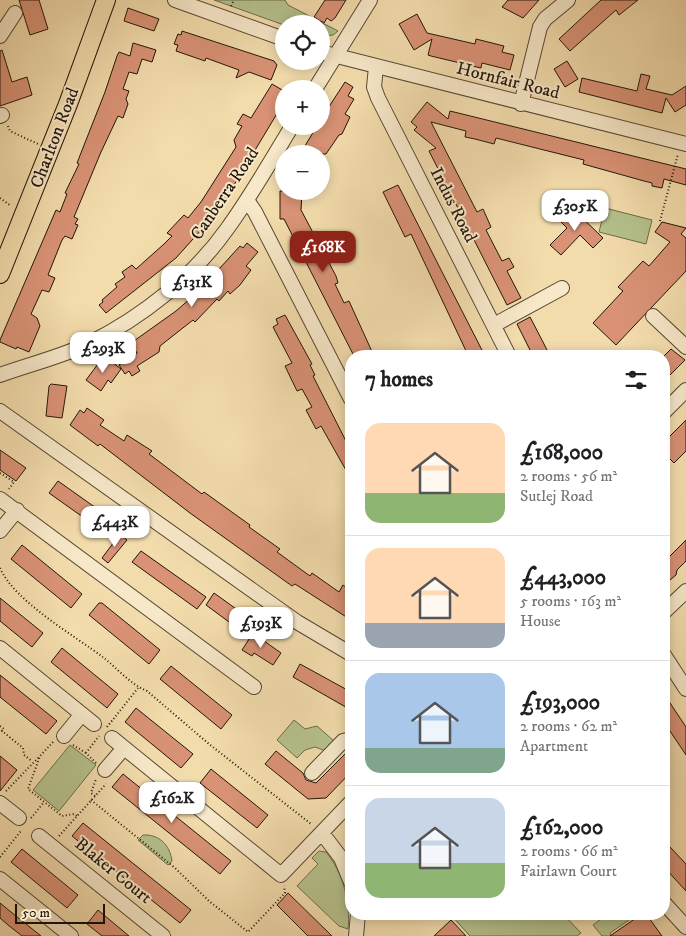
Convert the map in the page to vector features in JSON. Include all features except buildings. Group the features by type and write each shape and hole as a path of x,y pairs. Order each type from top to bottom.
{"main road":[{"name":"Charlton Road","path":"0,274 68,104 106,0"}],"street":[{"path":"175,0 275,36"},
{"path":"321,80 370,0"},
{"path":"521,104 540,27 545,19 568,0"},
{"path":"0,36 15,13"},
{"name":"Hornfair Road","path":"330,54 682,148"},
{"name":"Indus Road","path":"376,67 374,87 378,98 506,350"},
{"name":"Canberra Road","path":"0,375 63,355 90,343 145,309 200,262 226,231 287,135"},
{"path":"247,200 255,212 345,387"},
{"path":"494,325 562,288"},
{"path":"653,316 686,347"},
{"path":"670,406 686,390"},
{"path":"0,411 297,622 345,650"},
{"path":"1,499 254,687"},
{"path":"0,532 17,510"},
{"path":"670,606 686,591"},
{"path":"0,648 94,724"},
{"path":"670,664 686,689"},
{"path":"65,740 82,714"},
{"path":"112,738 281,874 345,808"},
{"path":"312,773 345,740"},
{"path":"107,776 124,748"},
{"path":"2,798 18,818"},
{"path":"322,832 341,858 345,868"},
{"name":"Blaker Court","path":"39,836 163,936"},
{"path":"0,879 71,936"},
{"path":"670,910 686,927"},
{"path":"356,936 357,920"}],"path":[{"path":"229,8 234,0"},
{"path":"1,116 10,131 32,141"},
{"path":"660,221 682,148"},
{"path":"0,198 15,209"},
{"path":"0,473 14,482 1,499"},
{"path":"0,568 5,579 33,606 104,658 138,688 146,691 270,794 322,832"},
{"path":"0,726 4,729 2,732 23,748 24,755 33,762"},
{"path":"2,798 52,742 65,740 86,753"},
{"path":"40,756 28,788 62,816 74,814 77,816"},
{"path":"51,845 91,800 107,776"},
{"path":"91,800 175,868 209,901 248,932 285,894 282,873"}],"green space":[{"path":"214,0 285,0 288,5 307,15 275,15 275,22"},
{"path":"330,27 338,31 330,35"},
{"path":"605,208 652,220 646,244 599,232"},
{"path":"294,720 305,729 317,726 334,741 326,751 315,747 305,750 297,758 277,740"},
{"path":"70,745 96,765 59,811 33,790"},
{"path":"143,835 154,836 166,845 172,861 168,865 138,840"},
{"path":"319,851 326,852 337,869 345,892 345,920 349,920 348,929 339,926 297,886 318,864 312,858"},
{"path":"455,920 569,920 581,933 577,936 470,936"},
{"path":"600,920 629,920 610,933 612,936 602,936 593,925"}]}
